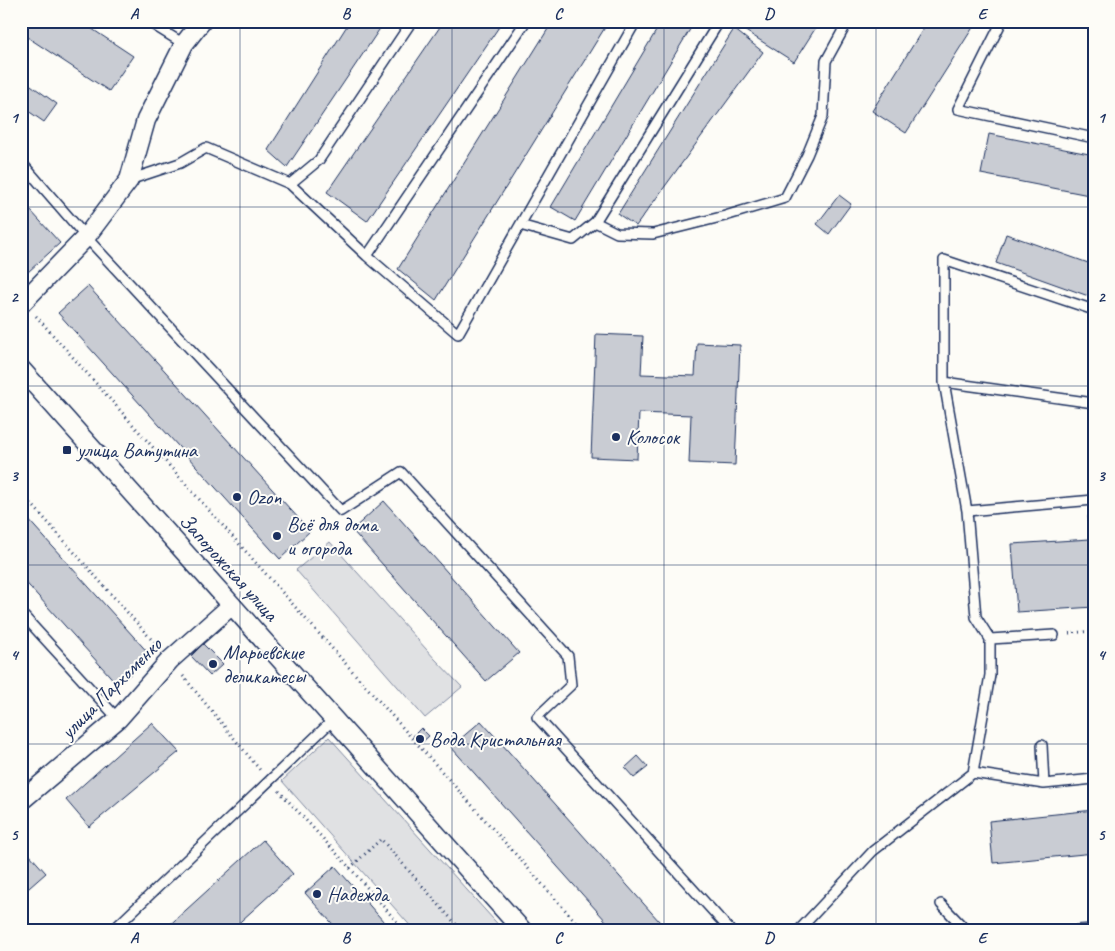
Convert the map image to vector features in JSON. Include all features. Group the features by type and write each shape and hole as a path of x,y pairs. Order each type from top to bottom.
{"street":[{"path":"22,303 86,237 129,180 146,120 184,44 202,21"},
{"name":"Запорожская улица","path":"21,369 522,930"},
{"name":"улица Пархоменко","path":"21,801 118,719 170,660 232,605"}],"lane":[{"path":"147,21 184,44"},
{"path":"290,184 319,160 412,21"},
{"path":"367,256 526,21"},
{"path":"129,180 180,164 206,148 290,184 367,256 458,334 636,21"},
{"path":"595,222 616,233 653,234 725,216 785,198 807,155 823,116 826,61 848,21"},
{"path":"1002,21 958,109 1094,138"},
{"path":"520,226 573,240 595,222 717,25"},
{"path":"21,162 86,237 341,511 400,472 407,479 568,656 571,685 538,717 730,930"},
{"path":"799,930 873,851 973,773 990,675 990,639 976,617 967,511 944,382 944,260 1094,310"},
{"path":"944,382 1094,403"},
{"path":"967,511 1094,500"},
{"path":"21,614 118,719"},
{"path":"990,639 1054,635"},
{"path":"113,930 334,719"},
{"path":"1042,745 1044,784"},
{"path":"973,773 1044,784 1094,780"},
{"path":"941,904 966,930"},
{"path":"1078,930 1094,929"}],"path":[{"path":"22,303 582,930"},
{"path":"21,492 170,660 269,781 350,868 404,930"},
{"path":"1054,635 1094,631"},
{"path":"350,868 381,839 461,930"}],"shaded area":[{"path":"330,542 462,687 425,718 296,570"},
{"path":"329,737 503,930 414,930 282,781"}],"building":[{"path":"21,21 80,21 133,56 109,91 21,33"},
{"path":"350,21 385,21 287,167 268,150"},
{"path":"444,21 503,21 367,221 327,192"},
{"path":"553,21 609,21 436,300 398,269"},
{"path":"662,21 695,21 575,221 551,207"},
{"path":"734,21 820,21 794,62 733,23"},
{"path":"928,21 977,21 906,133 872,111"},
{"path":"734,29 763,52 636,226 618,214"},
{"path":"28,83 57,104 44,122 21,106 21,92"},
{"path":"989,134 1094,155 1094,196 981,174"},
{"path":"839,195 851,204 829,234 817,224"},
{"path":"21,200 60,243 28,272 21,264"},
{"path":"1006,234 1094,265 1094,298 996,263"},
{"path":"88,286 310,531 280,559 58,313"},
{"path":"596,334 643,336 641,374 695,376 697,343 740,345 735,465 689,463 691,415 639,413 637,459 591,457"},
{"path":"384,501 519,653 486,681 352,530"},
{"path":"1094,515 1094,607 1017,612 1012,544 1090,539 1088,516"},
{"path":"26,517 151,656 118,685 21,577 21,521"},
{"path":"203,644 223,664 210,676 191,656"},
{"path":"481,721 667,930 614,930 451,747"},
{"path":"152,723 179,752 89,827 66,800"},
{"path":"421,728 429,736 420,744 413,736"},
{"path":"638,756 648,767 634,778 625,768"},
{"path":"1094,810 1094,853 993,863 989,821"},
{"path":"263,840 293,874 231,930 164,930"},
{"path":"21,845 46,873 21,895"},
{"path":"335,866 391,930 338,930 305,893"}],"place":[{"name":"Колосок","path":"616,437"},
{"name":"улица Ватутина","path":"67,450"},
{"name":"Ozon","path":"237,497"},
{"name":"Всё для дома и огорода","path":"277,536"},
{"name":"Марьевские деликатесы","path":"213,664"},
{"name":"Вода Кристальная","path":"420,739"},
{"name":"Надежда","path":"317,894"}]}
